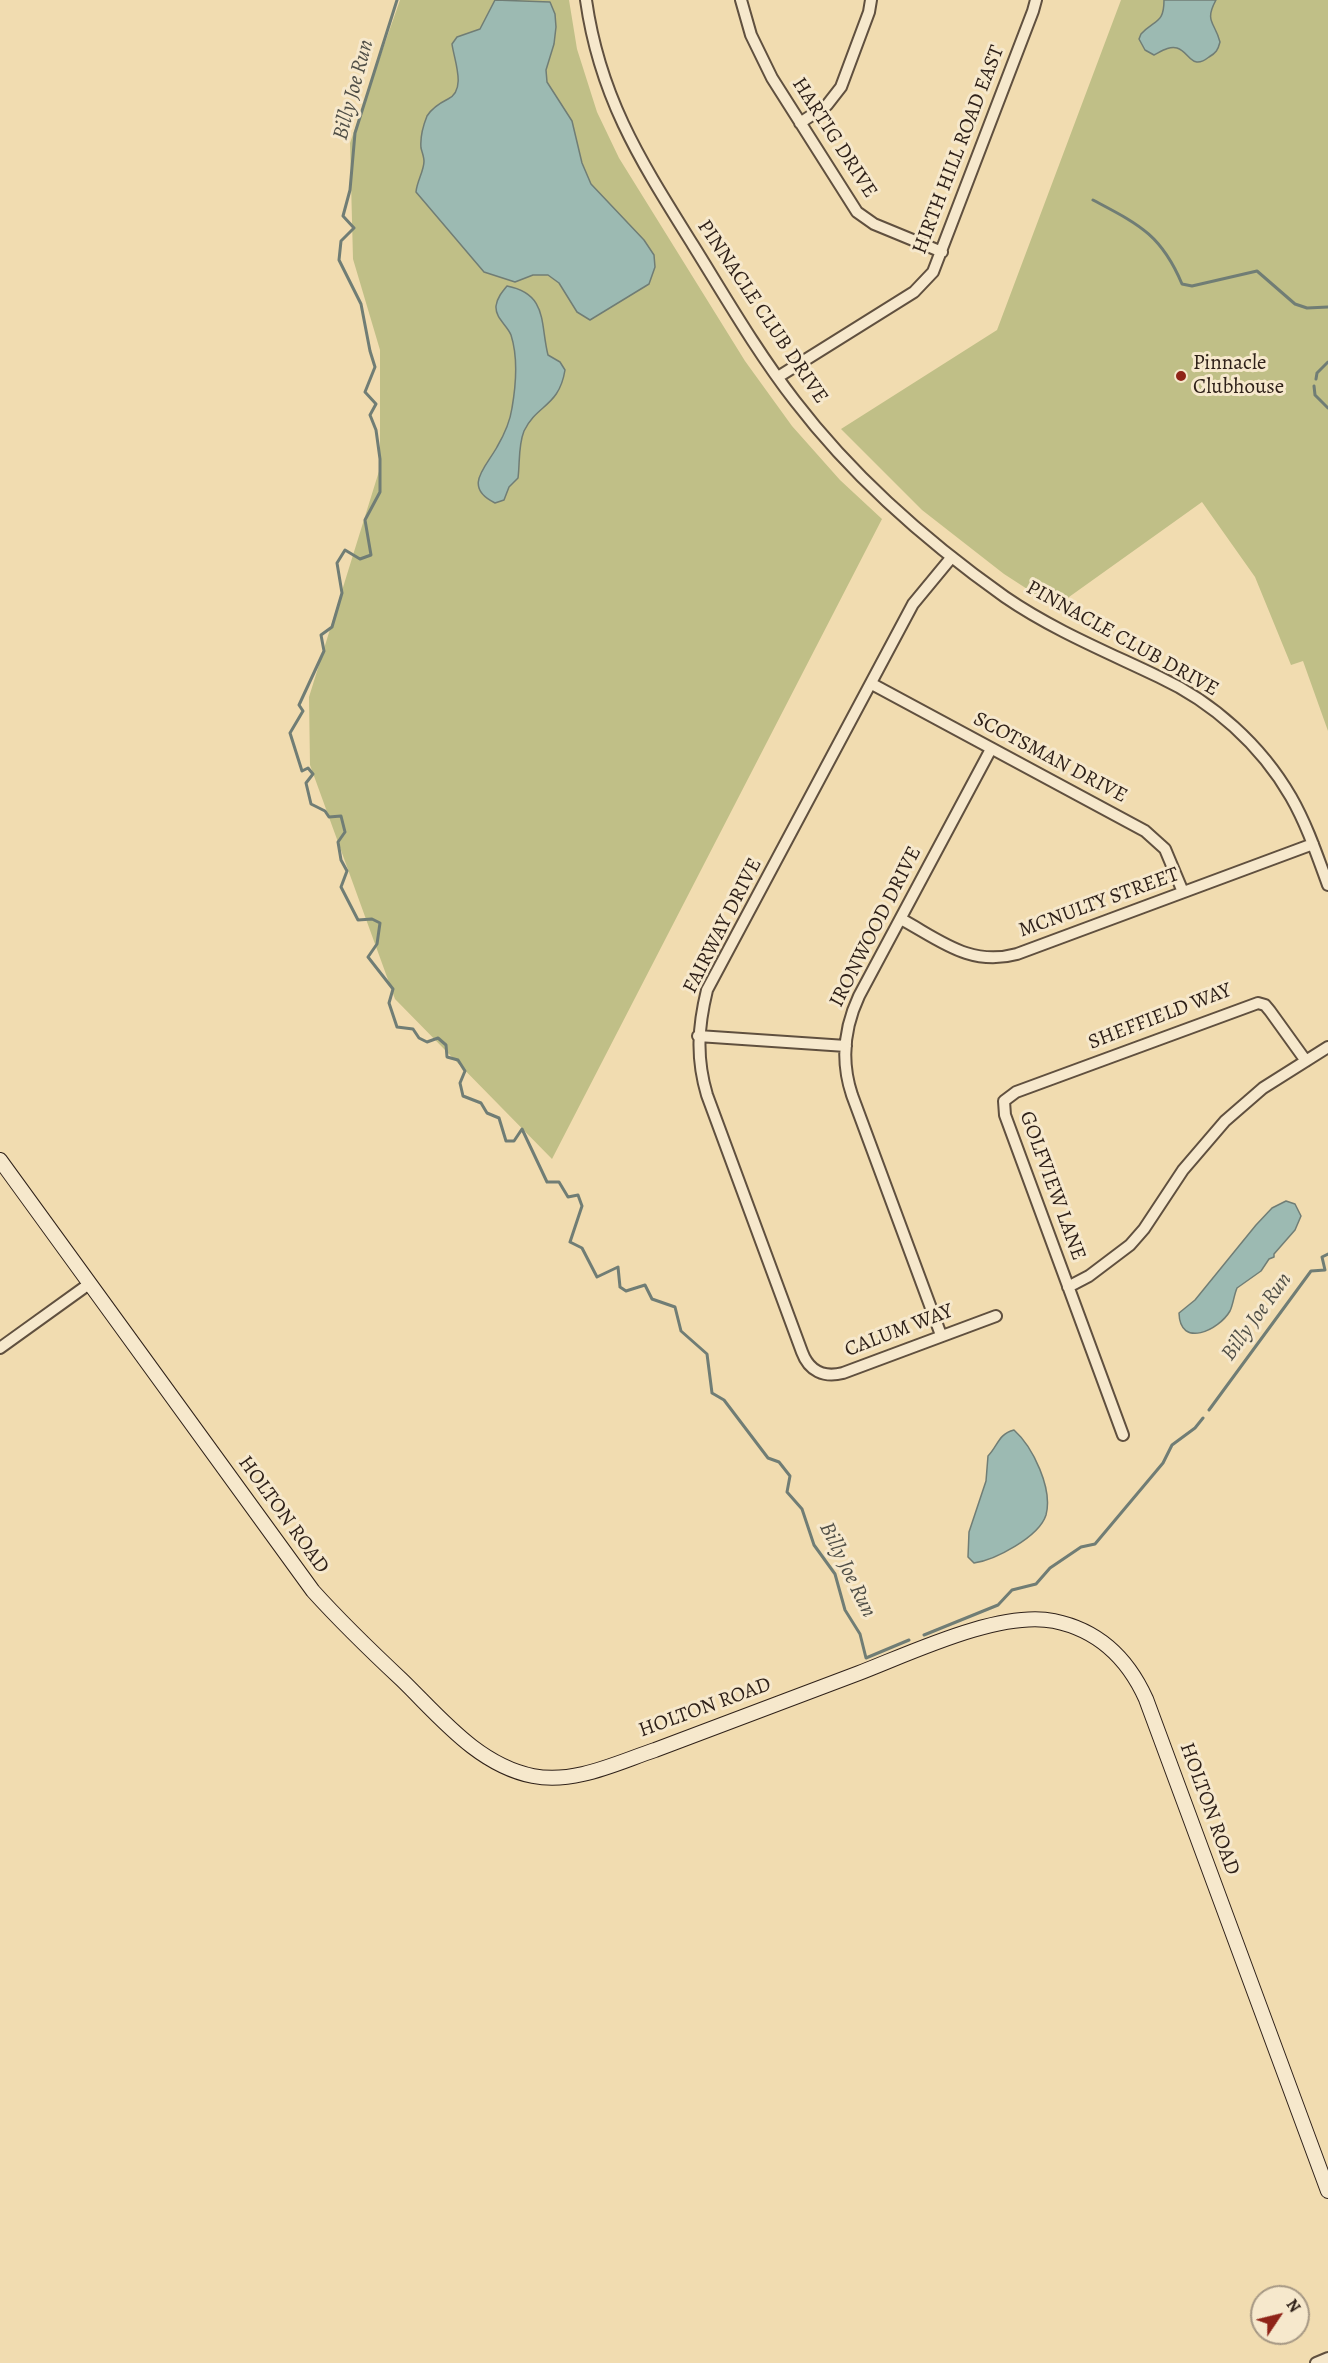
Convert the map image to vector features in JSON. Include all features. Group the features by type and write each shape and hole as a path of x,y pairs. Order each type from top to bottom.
{"street":[{"name":"PINNACLE CLUB DRIVE","path":"586,0 598,59 622,126 640,161 751,338 795,401 841,456 893,509 951,558 1009,600 1056,628 1180,688 1220,716 1243,736 1279,778 1299,812 1328,885"},
{"name":"HARTIG DRIVE","path":"741,0 760,56 857,212 874,224 942,252"},
{"path":"800,123 827,105 841,87 869,12 871,0"},
{"name":"HIRTH HILL ROAD EAST","path":"778,377 914,292 933,272 1036,0"},
{"name":"FAIRWAY DRIVE","path":"816,1371 805,1360 707,1095 700,1069 698,1036 707,990 913,604 951,558"},
{"name":"SCOTSMAN DRIVE","path":"872,684 1150,835 1168,855 1183,892"},
{"name":"IRONWOOD DRIVE","path":"941,1335 852,1095 846,1068 846,1046 848,1025 855,1006 991,749"},
{"name":"MCNULTY STREET","path":"901,919 976,957 993,958 1017,954 1313,844"},
{"name":"SHEFFIELD WAY","path":"1006,1098 1016,1092 1258,1003 1270,1011 1305,1062"},
{"path":"698,1036 846,1046"},
{"path":"1068,1287 1105,1265 1130,1245 1144,1229 1183,1170 1225,1121 1263,1088 1328,1047"},
{"name":"GOLFVIEW LANE","path":"1006,1098 1005,1115 1123,1435"},
{"name":"HOLTON ROAD","path":"0,1160 313,1591 463,1739 493,1761 509,1769 542,1777 559,1778 583,1774 920,1650 1000,1623 1035,1619 1054,1621 1080,1629 1110,1647 1135,1677 1149,1708 1328,2191"},
{"path":"0,1348 89,1284"},
{"name":"CALUM WAY","path":"816,1371 830,1375 843,1373 996,1316"},
{"path":"1316,2363 1328,2358"}],"shaded area":[{"path":"400,0 569,0 577,49 597,112 619,158 745,361 792,426 840,480 882,519 552,1159 395,999 310,765 309,697 380,468 380,350 353,259 350,143"},
{"path":"1121,0 1328,0 1328,731 1303,661 1291,665 1255,577 1202,502 1055,607 1004,574 922,510 841,429 997,330"}],"water":[{"path":"495,0 550,2 555,14 556,27 554,44 546,70 547,82 572,121 582,163 591,184 644,240 654,255 655,267 649,284 590,320 577,312 559,283 548,275 533,275 515,282 484,272 416,192 424,165 421,140 427,116 436,106 454,95 457,89 458,74 452,44 457,37 480,29"},
{"path":"1164,0 1216,0 1211,18 1220,42 1215,53 1198,62 1177,48 1168,48 1154,55 1145,50 1139,39 1141,34 1160,17 1164,8"},
{"path":"507,286 520,290 536,303 540,312 548,355 560,362 565,370 558,391 529,422 524,431 518,478 509,487 504,500 495,503 485,497 478,484 511,413 516,371 515,352 511,335 496,310 497,300"},
{"path":"1286,1201 1295,1204 1301,1216 1295,1230 1261,1271 1237,1288 1231,1309 1225,1318 1201,1333 1186,1331 1181,1324 1179,1313 1195,1300 1272,1208"},
{"path":"1014,1430 1028,1447 1040,1469 1047,1493 1046,1515 1042,1523 1026,1539 1004,1552 974,1563 968,1557 969,1532 986,1481 988,1456 1001,1437"}],"waterway":[{"name":"Billy Joe Run","path":"397,0 355,133 350,190 343,216 354,228 341,241 339,260 361,304 375,367 365,392 376,404 370,415 376,430 380,459 380,492 365,520 371,555 360,559 345,550 337,563 342,593 332,627 321,635 324,651 299,705 303,711 290,733 302,771 308,768 313,774 306,783 311,804 325,811 329,817 341,816 345,832 338,842 341,860 347,871 341,887 358,920 372,919 380,923 377,944 368,957 393,989 389,1003 397,1027 413,1029 419,1038 427,1042 438,1038 446,1045 447,1057 458,1060 465,1071 460,1083 463,1096 481,1103 487,1113 499,1118 506,1141 514,1141 522,1129 547,1182 559,1182 568,1197 578,1195 582,1206 570,1242 582,1248 597,1277 618,1267 620,1287 626,1291 645,1285 652,1299 675,1307 681,1331 707,1354 712,1393 724,1400 768,1458 779,1462 790,1476 787,1492 802,1509 814,1545 835,1574 845,1610 860,1634 866,1658 909,1640"},
{"path":"1093,200 1123,216 1146,232 1166,253 1182,284 1192,286 1257,271 1295,304 1307,308 1328,307"},
{"path":"1316,379 1317,373 1328,362"},
{"path":"1314,386 1315,395 1328,408"},
{"name":"Billy Joe Run","path":"1209,1410 1311,1271 1325,1270 1322,1257 1328,1254"},
{"name":"Billy Joe Run","path":"924,1635 998,1605 1012,1590 1036,1584 1050,1568 1081,1547 1095,1544 1163,1463 1172,1445 1195,1428 1203,1418"}],"place":[{"name":"Pinnacle Clubhouse","path":"1181,376"}]}
